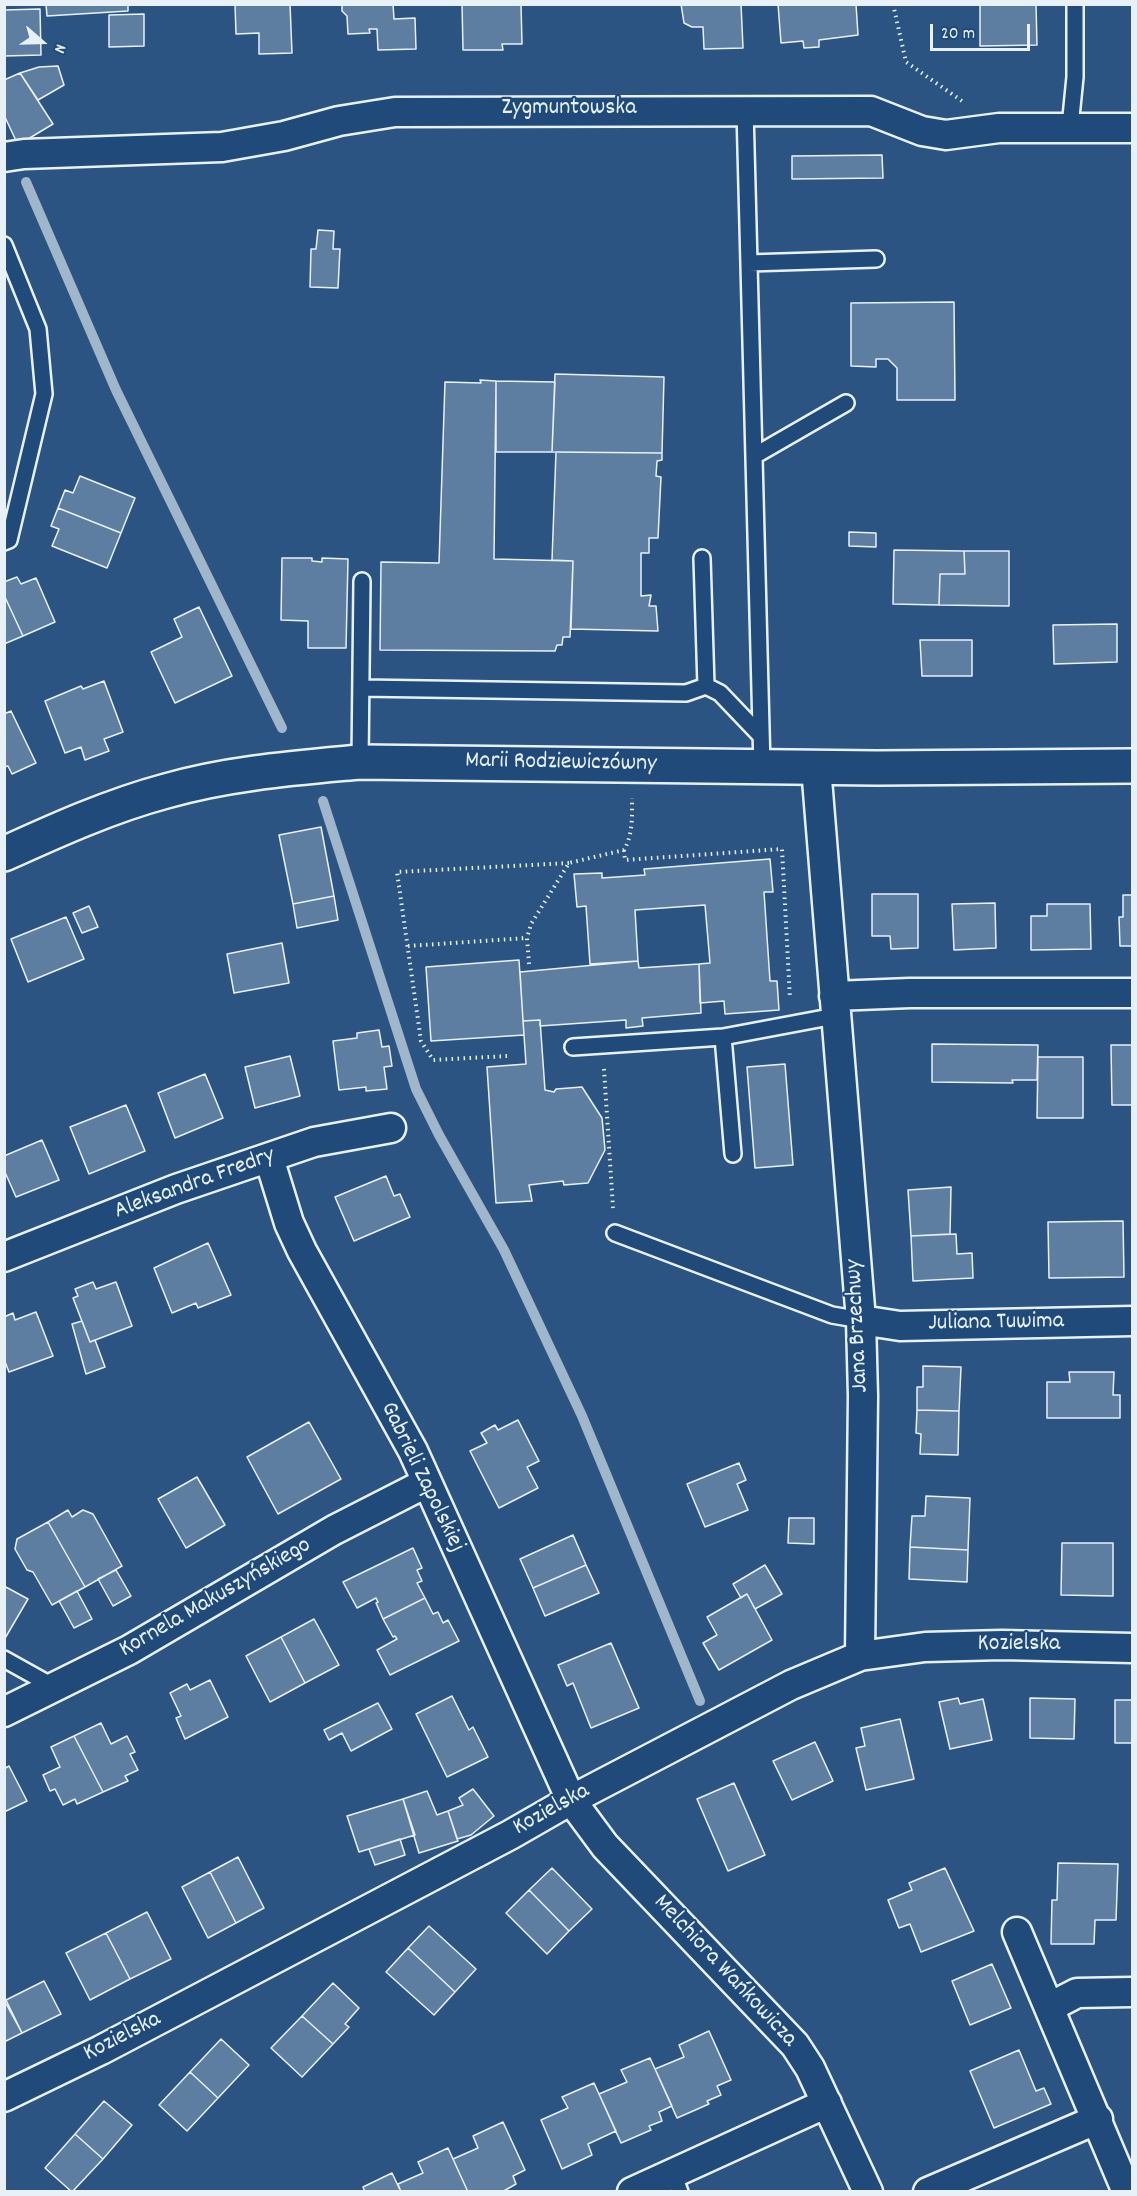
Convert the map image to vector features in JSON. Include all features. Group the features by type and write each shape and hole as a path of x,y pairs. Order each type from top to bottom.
{"street":[{"name":"Zygmuntowska","path":"4,157 24,154 222,147 284,136 339,121 395,112 871,111 922,131 946,135 999,128 1132,128"},
{"name":"Marii Rodziewiczówny","path":"4,855 113,807 167,790 282,769 360,762 632,765 761,751 816,767 1132,766"},
{"name":"Jana Brzechwy","path":"816,767 861,1320 863,1396 860,1656"},
{"path":"835,1006 910,993 1132,993"},
{"name":"Aleksandra Fredry","path":"4,1257 176,1189 314,1142 391,1128"},
{"name":"Gabrieli Zapolskiej","path":"269,1158 289,1223 302,1251 413,1451 571,1800"},
{"name":"Juliana Tuwima","path":"861,1320 900,1326 1132,1321"},
{"name":"Kornela Makuszyńskiego","path":"4,1712 129,1650 334,1530 426,1483"},
{"name":"Kozielska","path":"4,2097 101,2050 790,1685 860,1656 925,1647 1002,1645 1132,1648"},
{"name":"Melchiora Wańkowicza","path":"571,1800 605,1846 795,2045 827,2103 868,2192"},
{"path":"1017,1932 1127,2192"},
{"path":"1050,2007 1077,1994 1132,1992"},
{"path":"632,2192 676,2182 827,2103"},
{"path":"928,2192 1098,2119"}],"lane":[{"path":"1070,127 1075,77 1075,4"},
{"path":"745,110 761,751"},
{"path":"4,245 38,329 44,394 9,540 4,542"},
{"path":"749,262 876,260"},
{"path":"754,456 846,404"},
{"path":"702,558 706,686"},
{"path":"360,762 362,581"},
{"path":"361,688 686,693 706,686 720,693 761,751"},
{"path":"573,1047 723,1037 792,1024 835,1006"},
{"path":"723,1037 733,1154"},
{"path":"615,1233 823,1312 861,1320"},
{"path":"4,1659 56,1688"}],"path":[{"path":"893,4 906,62 999,128"},
{"path":"632,765 632,826 624,850 625,860 782,849 792,1024"},
{"path":"507,1056 434,1060 421,1041 397,872 569,863 624,850"},
{"path":"529,964 527,938 531,924 569,863"},
{"path":"408,946 527,938"},
{"path":"602,1045 615,1233"}],"building":[{"path":"46,4 128,4 128,11 47,16"},
{"path":"235,4 290,4 292,53 259,54 259,33 236,34"},
{"path":"342,4 393,4 394,19 415,18 416,49 378,50 377,29 369,29 370,33 348,34 347,16 342,11"},
{"path":"462,4 521,4 522,44 502,44 503,50 463,50"},
{"path":"681,4 741,4 743,48 704,49 703,27 692,27 684,23"},
{"path":"778,4 856,4 858,35 819,40 819,47 804,48 803,41 781,43"},
{"path":"980,4 1036,4 1037,45 980,46"},
{"path":"40,9 41,55 4,56 4,10"},
{"path":"144,14 144,46 109,47 109,15"},
{"path":"58,66 64,85 38,100 20,73 39,67"},
{"path":"20,73 53,124 18,145 4,115 4,80"},
{"path":"882,155 883,178 792,179 792,156"},
{"path":"318,230 334,231 333,249 340,249 338,288 310,287 311,249 316,249"},
{"path":"954,302 955,400 897,400 897,368 888,359 876,359 876,367 851,366 851,303"},
{"path":"555,374 664,377 662,453 552,452"},
{"path":"480,380 496,381 494,559 573,561 570,637 563,637 562,645 557,645 555,651 380,650 381,562 439,563 445,382 481,383"},
{"path":"496,381 555,382 552,452 496,452"},
{"path":"556,452 662,453 662,460 657,461 656,476 661,477 658,538 649,538 649,553 641,553 641,596 651,595 649,606 656,606 658,631 571,629 573,561 552,560"},
{"path":"80,476 135,498 121,533 58,508 65,490 73,493"},
{"path":"58,508 121,533 107,568 52,546 59,529 51,526"},
{"path":"849,532 876,533 876,547 849,546"},
{"path":"894,550 964,551 965,574 940,574 939,605 893,604"},
{"path":"964,551 1009,551 1009,606 939,605 940,574 965,574"},
{"path":"282,558 312,558 312,561 322,562 322,558 348,559 346,648 308,648 308,621 281,620"},
{"path":"17,577 21,584 36,578 55,622 23,636 4,595 4,582"},
{"path":"4,595 23,636 4,644"},
{"path":"199,607 232,676 175,703 151,652 182,637 174,619"},
{"path":"1117,624 1117,662 1054,664 1053,625"},
{"path":"920,640 972,640 972,676 922,676"},
{"path":"104,681 123,732 104,739 109,751 85,760 81,747 65,753 45,701 81,686 83,689"},
{"path":"11,711 36,763 12,774 8,766 4,767 4,714"},
{"path":"321,827 334,896 293,904 279,835"},
{"path":"770,859 773,892 764,892 770,981 777,981 779,1010 725,1014 724,1001 700,1003 699,964 710,963 705,905 635,910 638,961 590,964 586,906 577,907 574,874 602,873 602,878 645,875 644,869"},
{"path":"872,894 918,894 918,948 891,949 890,936 872,936"},
{"path":"1123,895 1132,895 1132,946 1120,946 1119,917 1123,917"},
{"path":"334,896 338,920 297,928 293,904"},
{"path":"995,903 996,948 954,950 952,904"},
{"path":"1047,904 1090,904 1091,949 1031,950 1031,916 1047,916"},
{"path":"89,906 98,927 82,933 73,913"},
{"path":"66,917 84,959 28,982 11,939"},
{"path":"282,943 289,983 234,993 227,954"},
{"path":"519,960 524,1035 431,1041 426,967"},
{"path":"638,961 639,968 699,964 701,1013 642,1018 643,1026 626,1028 626,1020 540,1026 540,1020 523,1021 520,972"},
{"path":"540,1020 545,1090 554,1092 556,1089 582,1087 602,1118 605,1150 588,1183 564,1185 563,1181 529,1185 532,1201 496,1203 487,1067 526,1064 523,1021"},
{"path":"379,1030 382,1047 389,1046 392,1066 384,1067 387,1089 366,1091 366,1087 339,1090 333,1041 357,1038 357,1033"},
{"path":"932,1044 1038,1045 1037,1080 1012,1080 1013,1083 932,1082"},
{"path":"1111,1045 1132,1045 1132,1105 1112,1105"},
{"path":"290,1056 300,1096 255,1108 245,1067"},
{"path":"1038,1057 1083,1057 1083,1118 1037,1118"},
{"path":"785,1064 793,1165 755,1168 747,1067"},
{"path":"205,1074 223,1118 175,1138 158,1093"},
{"path":"126,1105 145,1151 89,1174 70,1127"},
{"path":"42,1140 59,1180 16,1197 4,1170 4,1156"},
{"path":"386,1176 394,1196 400,1194 410,1217 354,1241 335,1197"},
{"path":"951,1187 950,1234 911,1236 908,1190"},
{"path":"1123,1221 1124,1277 1049,1278 1048,1222"},
{"path":"956,1234 957,1254 972,1253 973,1278 913,1281 911,1236"},
{"path":"208,1243 231,1295 198,1308 196,1303 172,1313 154,1268"},
{"path":"93,1282 96,1289 116,1282 132,1326 90,1342 73,1298 78,1296 75,1289"},
{"path":"36,1312 53,1356 9,1372 4,1359 4,1317 13,1313 15,1320"},
{"path":"82,1321 90,1342 95,1340 105,1367 86,1374 72,1324"},
{"path":"923,1366 961,1367 959,1411 917,1410 917,1387 923,1387"},
{"path":"1069,1372 1114,1372 1113,1395 1120,1395 1120,1418 1047,1418 1047,1382 1070,1382"},
{"path":"917,1410 959,1411 958,1455 920,1454 921,1434 916,1433"},
{"path":"518,1420 539,1461 527,1467 538,1488 499,1508 470,1451 487,1443 481,1433 495,1425 498,1430"},
{"path":"309,1422 341,1479 278,1514 247,1457"},
{"path":"739,1463 746,1480 737,1484 748,1510 705,1527 687,1484"},
{"path":"197,1477 225,1525 186,1548 158,1499"},
{"path":"926,1496 970,1498 968,1550 910,1547 912,1516 925,1516"},
{"path":"68,1510 72,1517 83,1510 93,1514 122,1566 85,1587 48,1522"},
{"path":"789,1518 814,1518 814,1544 788,1543"},
{"path":"48,1522 85,1587 52,1605 33,1572 27,1570 15,1549 17,1539"},
{"path":"573,1535 586,1565 533,1588 520,1559"},
{"path":"1062,1543 1113,1543 1113,1596 1061,1595"},
{"path":"910,1547 968,1550 967,1582 909,1579"},
{"path":"413,1548 422,1568 417,1570 422,1581 417,1583 425,1598 383,1619 376,1598 357,1608 343,1582"},
{"path":"586,1565 599,1593 545,1616 533,1588"},
{"path":"765,1565 782,1594 755,1609 747,1594 741,1598 733,1584"},
{"path":"116,1570 131,1596 113,1606 98,1579"},
{"path":"4,1586 28,1599 4,1640"},
{"path":"77,1591 92,1619 74,1628 59,1601"},
{"path":"747,1594 772,1640 719,1670 703,1643 717,1635 707,1617"},
{"path":"425,1598 433,1614 438,1612 443,1623 448,1620 459,1641 390,1675 377,1650 397,1639 393,1637 383,1619"},
{"path":"314,1619 339,1665 305,1683 281,1637"},
{"path":"281,1637 305,1683 270,1702 246,1656"},
{"path":"611,1643 639,1708 591,1728 573,1683 567,1686 558,1665"},
{"path":"210,1680 228,1717 185,1739 176,1718 181,1716 170,1693 187,1684 190,1690"},
{"path":"452,1696 469,1730 473,1727 488,1757 447,1777 416,1714"},
{"path":"958,1698 960,1704 983,1699 992,1740 950,1749 939,1702"},
{"path":"1030,1698 1075,1699 1074,1739 1030,1738"},
{"path":"1115,1700 1132,1700 1132,1743 1115,1743"},
{"path":"378,1703 392,1729 351,1751 342,1733 329,1740 324,1730"},
{"path":"900,1719 914,1779 866,1790 856,1748 865,1746 861,1728"},
{"path":"101,1723 111,1744 127,1736 135,1752 130,1754 138,1770 125,1776 128,1781 103,1792 74,1736"},
{"path":"74,1736 103,1792 77,1804 75,1799 63,1805 55,1789 50,1791 43,1775 60,1767 51,1747"},
{"path":"815,1742 833,1781 792,1800 773,1761"},
{"path":"9,1766 27,1801 4,1812 4,1769"},
{"path":"734,1783 765,1855 728,1871 697,1799"},
{"path":"473,1789 494,1816 471,1835 457,1839 448,1811 463,1805 459,1798"},
{"path":"427,1791 437,1815 448,1811 458,1841 419,1853 403,1799"},
{"path":"403,1799 415,1835 359,1852 347,1816"},
{"path":"400,1839 405,1855 375,1865 369,1849"},
{"path":"238,1857 264,1908 236,1923 210,1872"},
{"path":"1058,1863 1118,1864 1116,1920 1095,1920 1094,1944 1051,1944 1052,1900 1057,1900"},
{"path":"552,1868 592,1909 569,1931 529,1890"},
{"path":"945,1868 974,1931 921,1952 910,1924 899,1928 888,1900 912,1890 909,1883"},
{"path":"210,1872 236,1923 208,1938 182,1887"},
{"path":"529,1890 569,1931 547,1954 506,1913"},
{"path":"147,1912 171,1959 130,1979 106,1933"},
{"path":"429,1926 476,1969 455,1992 408,1948"},
{"path":"106,1933 130,1979 90,2000 66,1953"},
{"path":"408,1948 455,1992 434,2015 386,1972"},
{"path":"992,1964 1011,2008 970,2025 952,1981"},
{"path":"44,1981 61,2014 22,2033 6,2000"},
{"path":"333,1983 359,2008 345,2024 349,2027 333,2044 302,2016"},
{"path":"4,2000 22,2033 4,2042"},
{"path":"302,2016 333,2044 302,2077 271,2048"},
{"path":"709,2031 731,2080 717,2086 721,2095 707,2101 709,2104 677,2118 655,2069 684,2057 679,2045"},
{"path":"221,2039 249,2065 218,2098 190,2072"},
{"path":"1019,2050 1036,2091 1044,2088 1051,2104 994,2128 970,2071"},
{"path":"650,2058 672,2106 659,2112 662,2121 649,2126 651,2130 621,2143 599,2094 627,2082 621,2070"},
{"path":"190,2072 218,2098 187,2131 159,2105"},
{"path":"594,2083 616,2131 588,2144 592,2155 562,2169 541,2120 568,2108 562,2097"},
{"path":"104,2101 132,2125 103,2159 75,2134"},
{"path":"503,2122 525,2170 513,2176 516,2184 502,2192 468,2192 453,2159 478,2148 473,2136"},
{"path":"75,2134 103,2159 72,2192 45,2168"},
{"path":"448,2148 468,2192 401,2192 398,2184 423,2173 418,2162"},
{"path":"392,2173 401,2192 365,2192 363,2187"}],"waterway":[{"path":"26,182 116,390 282,728"},
{"path":"323,801 416,1089 439,1135 504,1250 582,1416 700,1701"}]}
